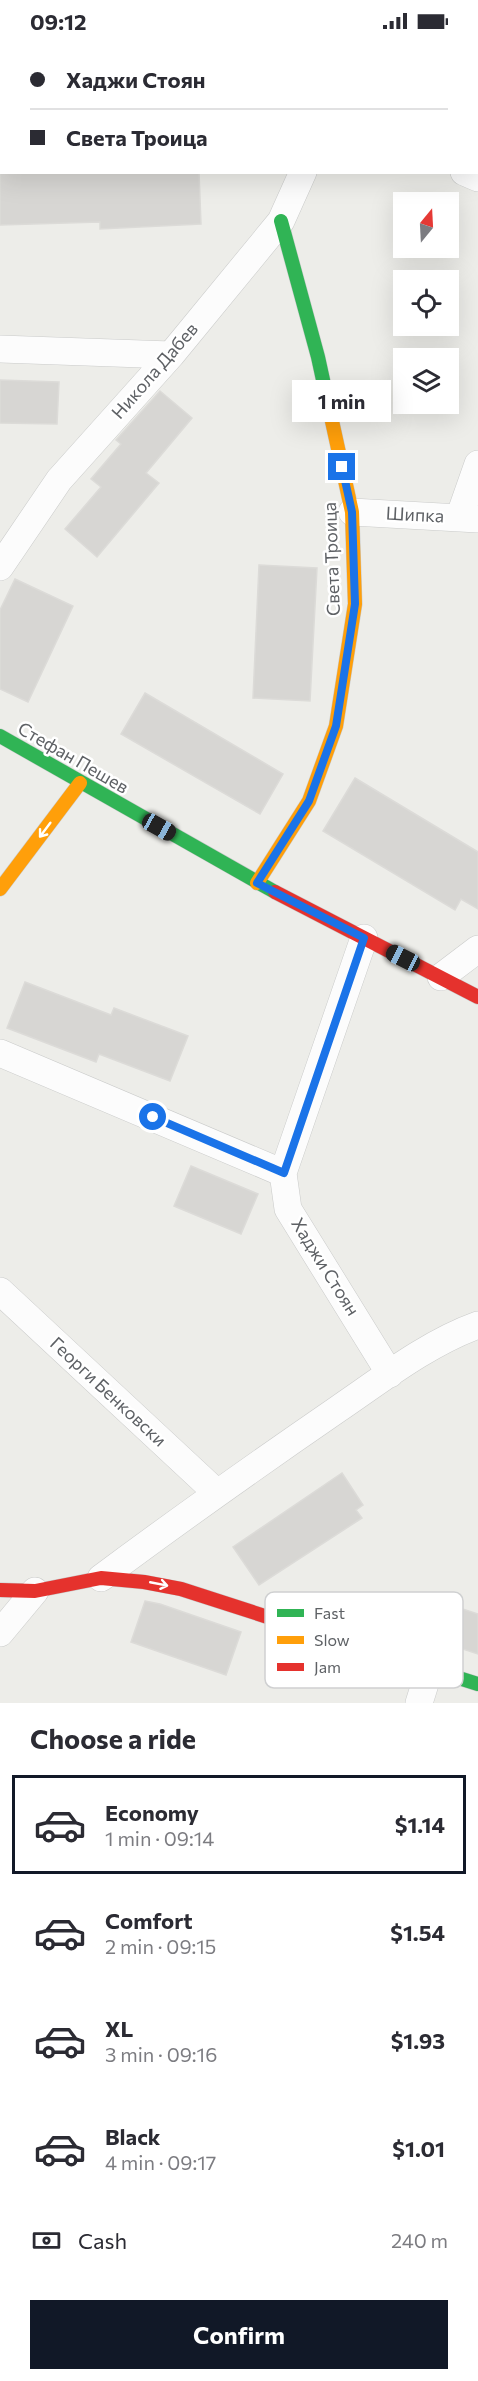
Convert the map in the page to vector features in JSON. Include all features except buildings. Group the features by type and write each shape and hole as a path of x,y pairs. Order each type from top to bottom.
{"street":[{"name":"Никола Дабев","path":"0,567 59,480 171,355 281,221 302,174"},
{"name":"Света Троица","path":"257,883 309,801 336,726 355,604 352,512 318,357 281,221"},
{"path":"0,350 171,355"},
{"path":"469,519 478,464"},
{"name":"Шипка","path":"352,512 469,519"},
{"name":"Стефан Пешев","path":"0,736 257,883 478,997"},
{"path":"0,889 80,783"},
{"path":"0,1053 284,1173 364,938"},
{"path":"441,977 478,949"},
{"name":"Хаджи Стоян","path":"284,1173 288,1209 390,1374"},
{"name":"Георги Бенковски","path":"0,1291 217,1492"},
{"path":"101,1578 217,1492 390,1374 457,1332 478,1325"},
{"path":"0,1590 35,1591 101,1578 144,1582 181,1588 265,1615"},
{"path":"0,1633 35,1591"},
{"path":"463,1678 478,1683"},
{"path":"419,1703 424,1688"}],"traffic: fast":[{"path":"281,221 318,357 330,412"},
{"path":"0,736 275,892"},
{"path":"463,1679 478,1684"}],"traffic: slow":[{"path":"257,883 309,801 336,726 355,604 352,512 330,412"},
{"path":"0,889 80,783"}],"traffic: jam":[{"path":"275,892 478,997"},
{"path":"0,1590 35,1591 101,1578 144,1582 181,1589 265,1616"}],"route":[{"path":"153,1117 284,1173 364,938 257,883 309,801 336,726 355,604 352,512 342,467"}]}
